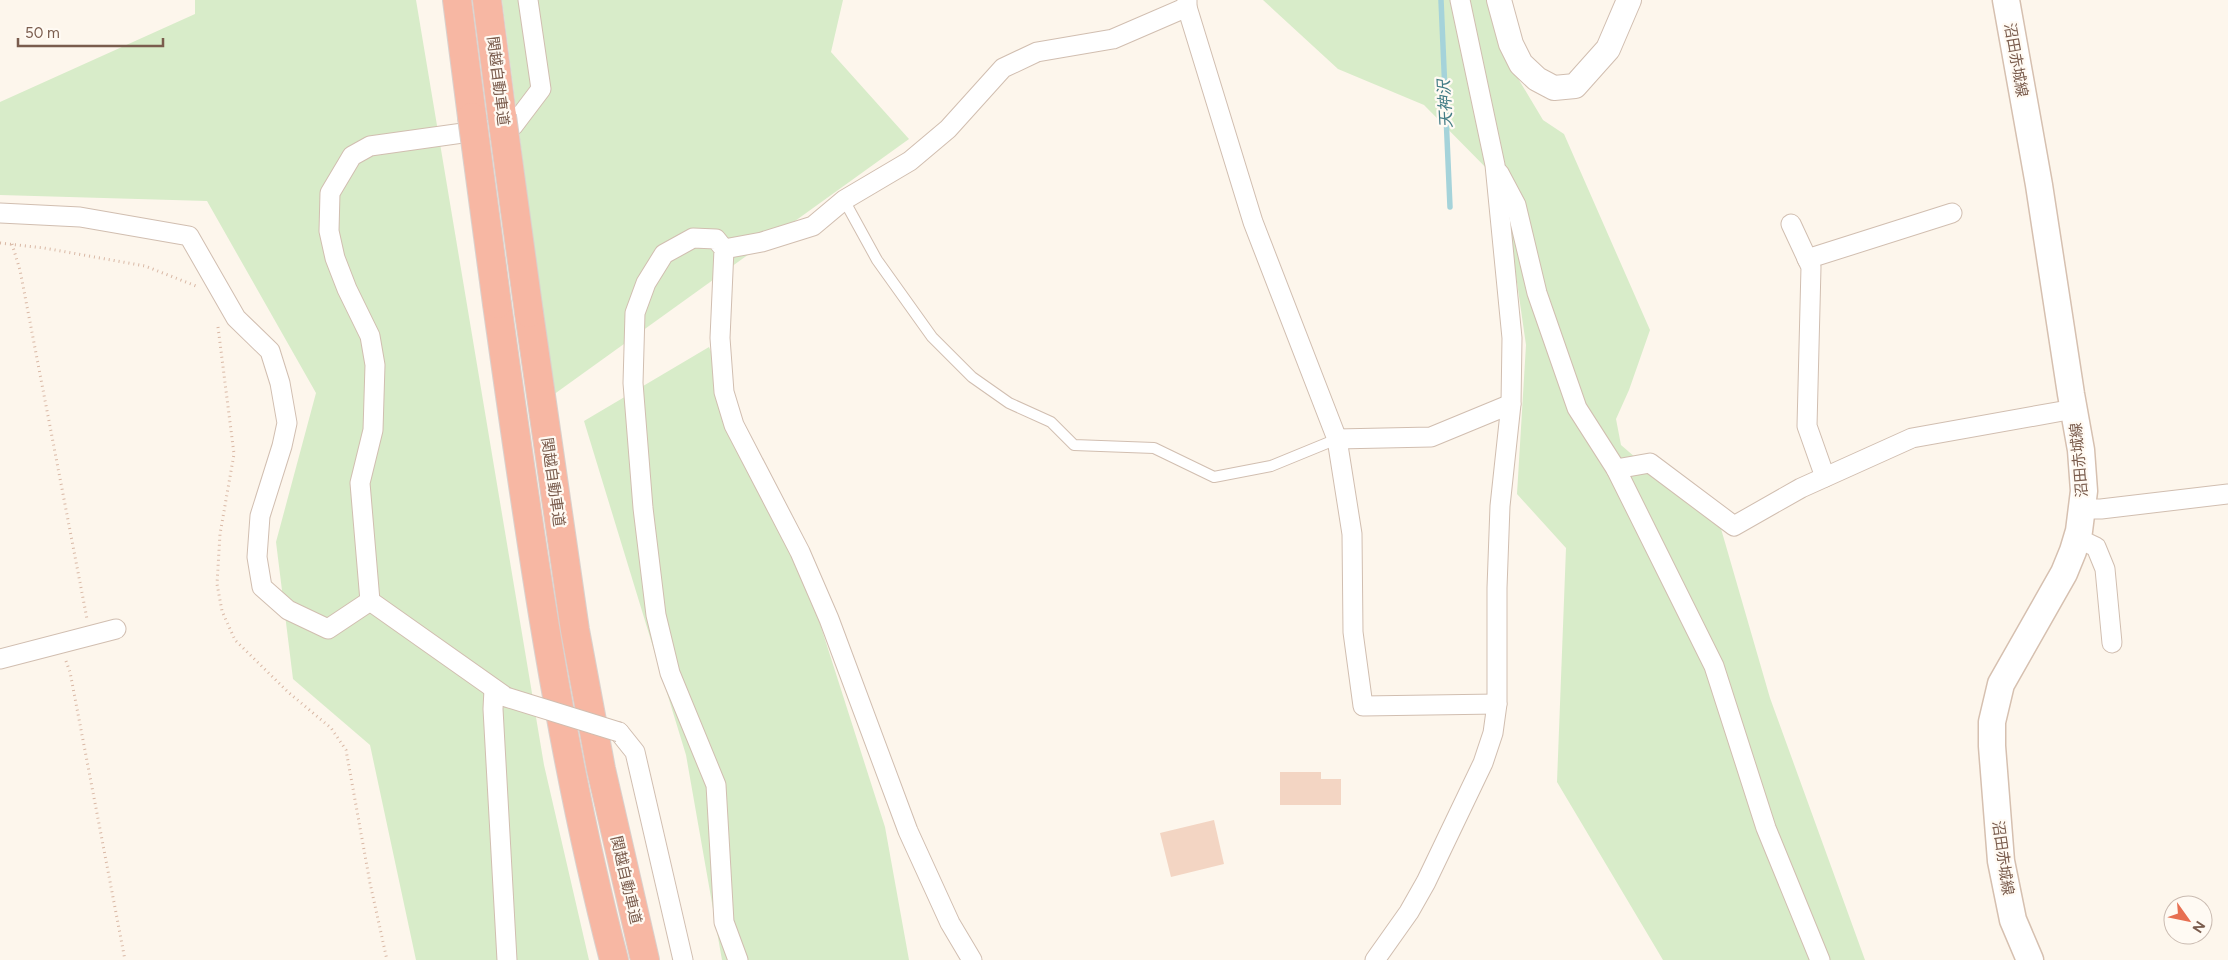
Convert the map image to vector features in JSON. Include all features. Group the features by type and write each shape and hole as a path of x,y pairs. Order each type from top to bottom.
{"highway":[{"name":"関越自動車道","path":"457,0 497,304 544,628 600,908 614,960"},
{"name":"関越自動車道","path":"487,0 529,313 575,630 601,769 645,960"}],"main road":[{"name":"沼田赤城線","path":"2006,0 2039,186 2081,450 2083,509 2077,538 2064,573 2001,684 1992,722 1992,746 2001,861 2013,920 2030,960"}],"street":[{"path":"528,0 541,88 512,126 370,146 352,156 330,193 329,231 336,258 347,289 370,336 375,365 373,430 360,483 370,601 500,693 619,732 635,752 683,960"},
{"path":"1375,960 1422,890 1475,780 1493,733 1497,704 1497,588 1500,506 1511,404 1512,338 1494,165 1460,0"},
{"path":"1498,0 1511,44 1521,64 1537,79 1554,88 1575,86 1608,49 1629,0"},
{"path":"724,249 762,242 813,226 844,200 910,161 948,128 1003,68 1037,52 1113,39 1187,3 1253,222 1337,439 1352,534 1353,632 1363,706 1497,704"},
{"path":"1494,165 1516,205 1537,293 1577,408 1616,469 1714,666 1766,828 1820,960"},
{"path":"0,213 80,217 189,236 236,318 270,351 280,383 287,422 282,446 260,516 257,557 262,587 288,610 328,629 370,601"},
{"path":"1807,259 1952,213"},
{"path":"1791,224 1811,267 1807,426 1825,477"},
{"path":"738,960 724,922 716,784 670,673 656,614 643,508 633,383 635,313 646,283 664,254 693,238 716,239 724,249 720,338 724,392 734,425 800,552 829,618 908,830 950,923 972,960"},
{"path":"1337,439 1431,436 1511,404"},
{"path":"1616,469 1650,463 1734,526 1801,488 1912,438 2074,409"},
{"path":"2083,509 2102,509 2228,494"},
{"path":"2077,538 2096,548 2105,569 2112,643"},
{"path":"0,659 116,629"},
{"path":"500,693 493,719 507,960"}],"lane":[{"path":"844,200 877,260 932,337 972,377 1010,403 1051,422 1074,445 1154,448 1214,477 1271,466 1337,439"}],"path":[{"path":"12,244 20,270 90,635"},
{"path":"60,644 70,672 125,960"}],"green space":[{"path":"195,0 416,0 544,765 589,960 416,960 370,745 293,679 276,542 316,393 207,201 0,195 0,102 195,14"},
{"path":"502,0 843,0 831,52 909,139 553,395"},
{"path":"1263,0 1487,0 1504,55 1543,120 1564,134 1650,330 1629,390 1616,419 1621,445 1665,483 1715,508 1770,698 1865,960 1663,960 1557,782 1566,548 1517,494 1526,345 1503,185 1424,105 1338,69"},
{"path":"709,347 798,555 885,827 909,960 722,960 686,755 584,421"}],"building":[{"path":"1280,772 1321,772 1321,779 1341,779 1341,805 1280,805"},
{"path":"1214,820 1224,864 1171,877 1160,833"}],"waterway":[{"name":"天神沢","path":"1441,0 1450,207"}]}
